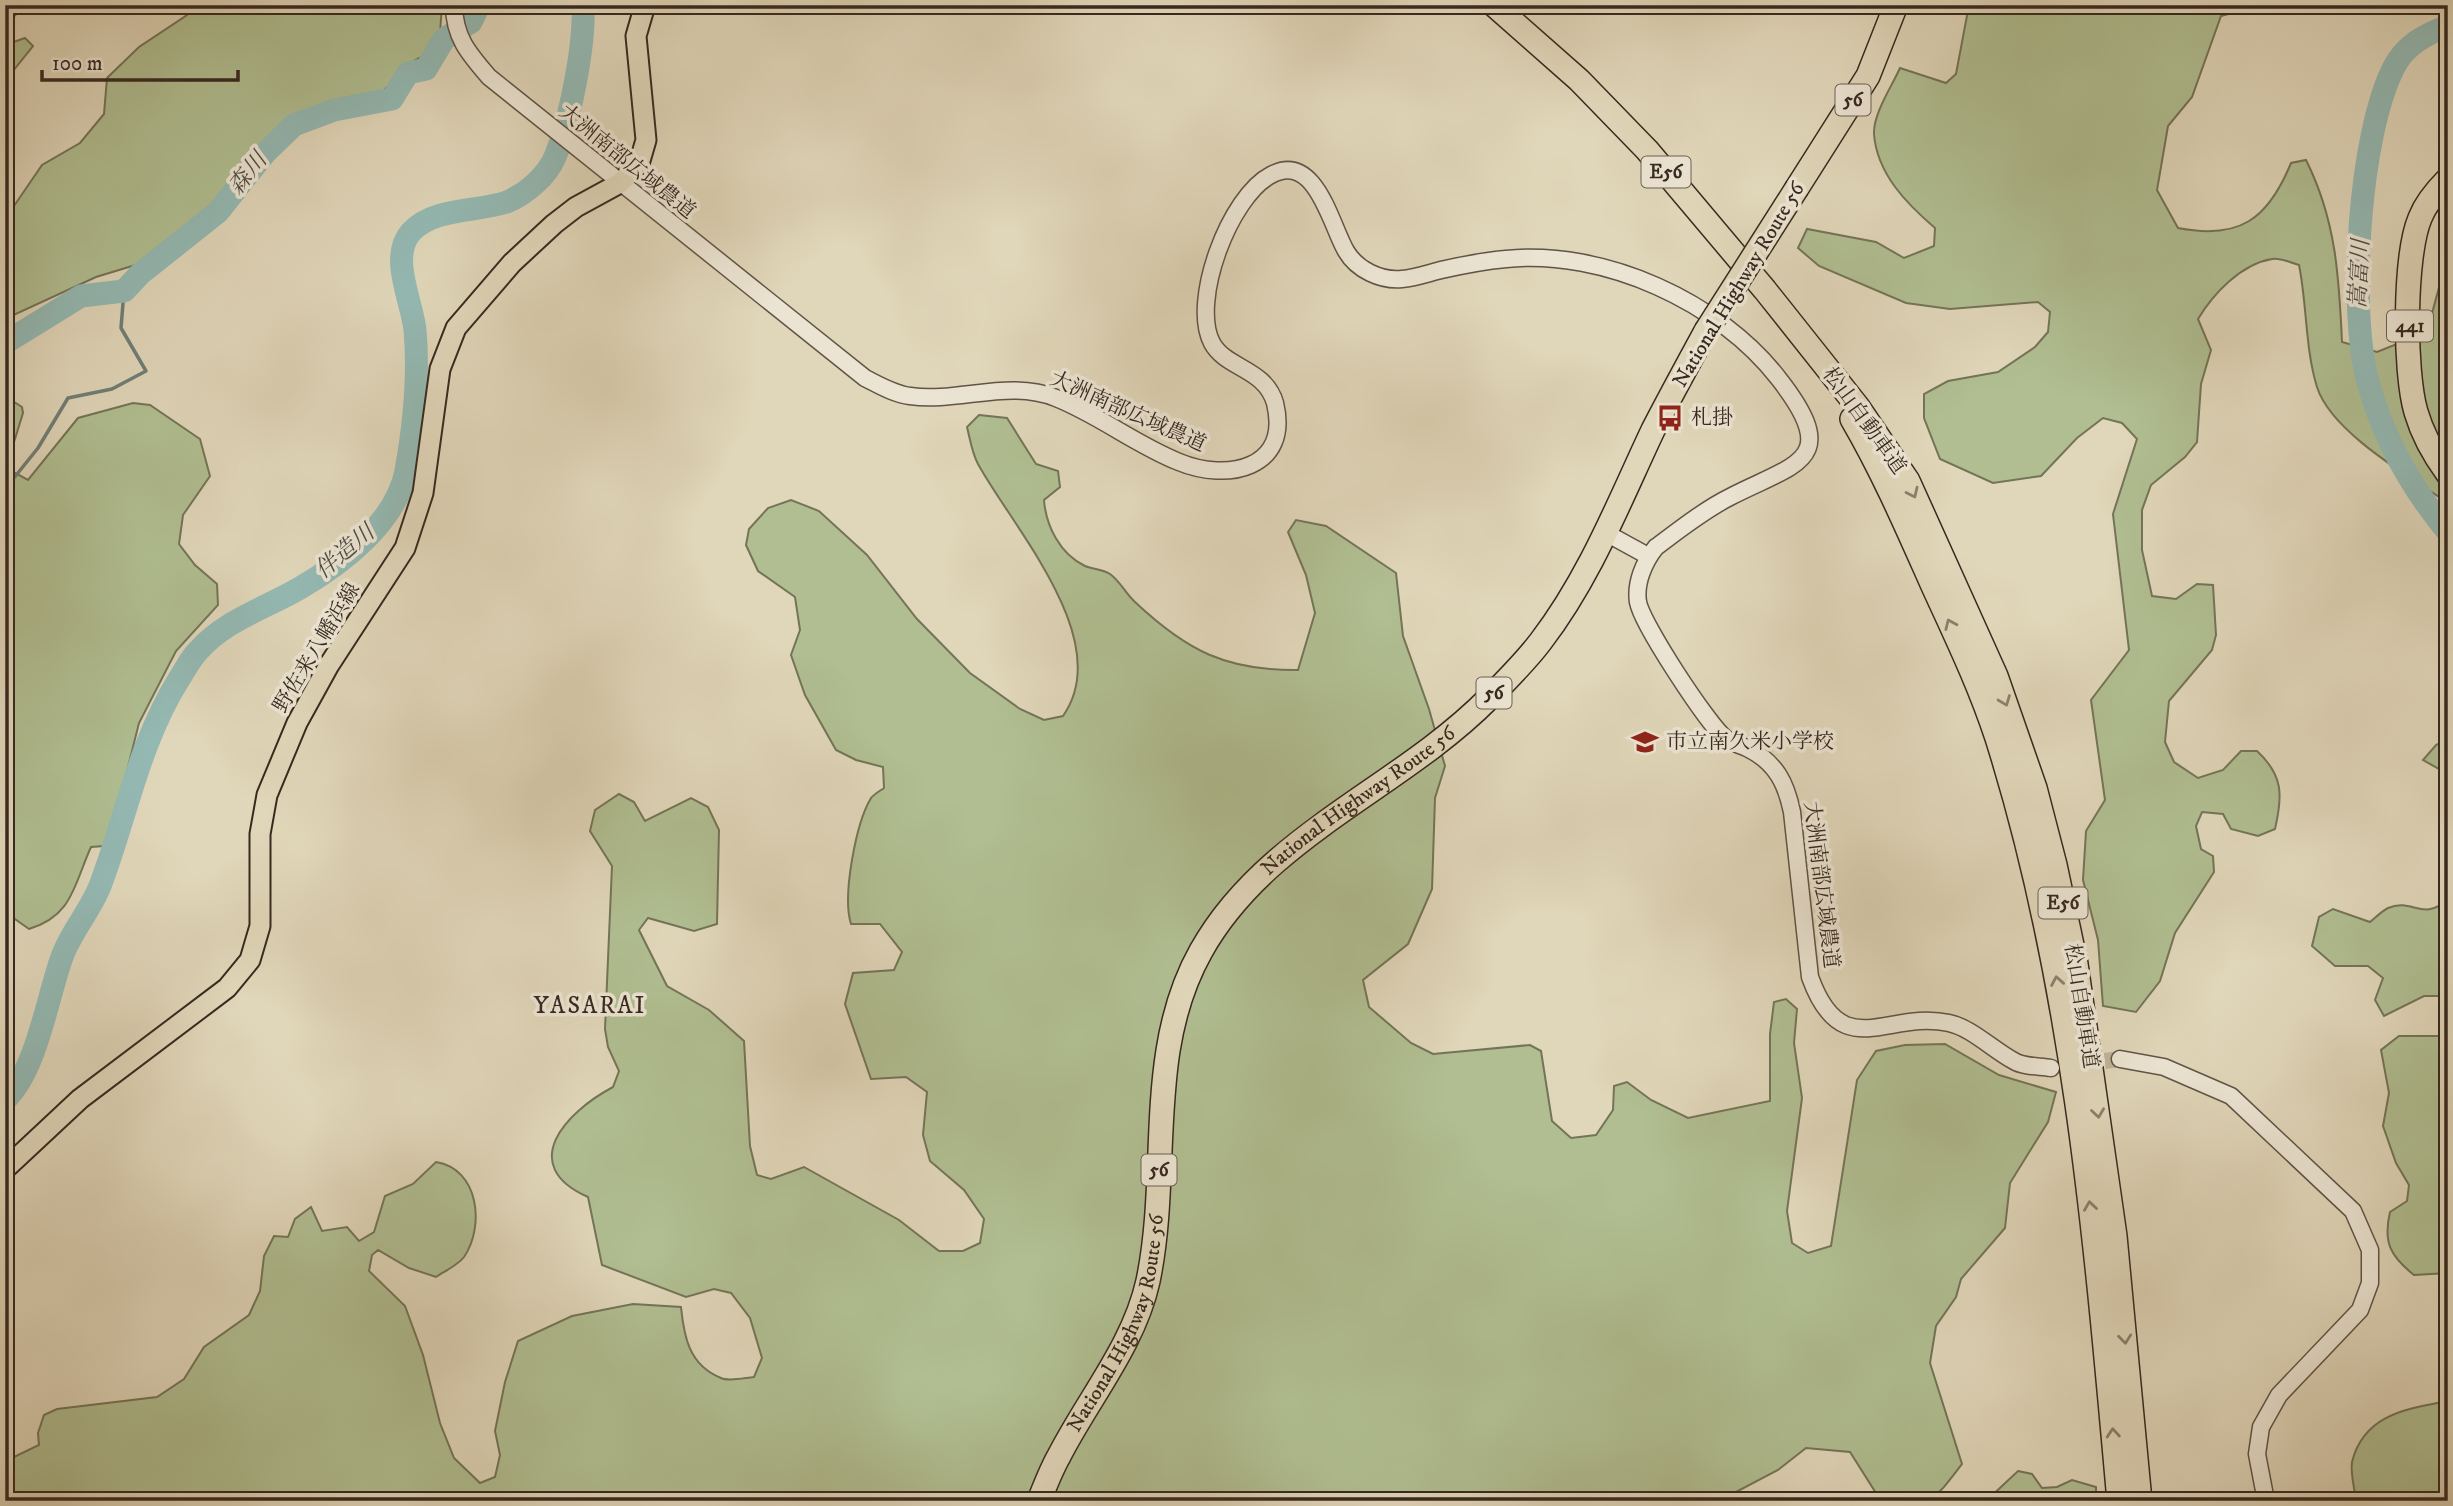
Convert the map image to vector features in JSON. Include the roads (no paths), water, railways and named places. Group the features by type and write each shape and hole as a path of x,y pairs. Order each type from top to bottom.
{"highway":[{"name":"松山自動車道","path":"1494,5 1578,80 1647,150 1765,290 1877,433 1908,481 1996,676 2035,788 2076,964 2115,1236 2140,1501"},
{"name":"National Highway Route 56","path":"1038,1501 1058,1456 1124,1342 1147,1285 1157,1230 1164,1068 1179,995 1201,950 1236,897 1286,852 1443,741 1541,642 1606,533 1654,429 1706,331 1868,76 1896,5"},
{"name":"441","path":"2448,179 2434,192 2419,220 2409,279 2410,376 2415,411 2429,448 2448,474"},
{"name":"松山自動車道","path":"1817,358 1862,437 1950,624 1992,723 2014,794 2054,967 2074,1083 2095,1238 2119,1501"}],"main road":[{"name":"野佐来八幡浜線","path":"5,1169 80,1099 208,1003 243,972 257,944 260,926 260,834 267,795 298,723 329,665 405,548 423,493 440,369 456,328 512,263 554,224 576,207 620,183 639,164 646,140 636,62 636,36 645,5"}],"street":[{"name":"大洲南部広域農道","path":"454,5 454,23 463,48 489,78 865,378 908,396 1001,390 1053,396 1179,463 1209,471 1252,467 1266,456 1273,443 1276,406 1270,391 1258,377 1224,357 1211,342 1206,317 1212,267 1237,207 1273,173 1292,172 1312,181 1328,207 1348,254 1373,276 1402,279 1460,265 1510,258 1591,265 1647,280 1686,300 1760,354 1786,388 1807,425 1810,440 1803,458 1788,471 1727,498 1678,530 1648,556 1639,581 1638,603 1700,711 1726,738 1773,764 1787,788 1793,812 1810,977 1819,1001 1834,1018 1852,1027 1871,1030 1926,1019 1952,1024 2017,1063 2050,1068"},
{"path":"1606,533 1648,556"},
{"path":"2120,1059 2164,1067 2231,1096 2353,1211 2370,1250 2370,1283 2360,1310 2279,1395 2261,1427 2257,1454 2266,1501"}],"waterway":[{"name":"森川","path":"5,343 81,296 124,291 140,274 218,212 265,153 294,125 334,110 392,99 408,73 426,69 444,39 471,22 479,5"},
{"name":"伴造川","path":"5,1100 25,1071 40,1033 62,957 100,886 153,729 190,661 221,631 246,615 300,588 350,553 379,524 400,490 406,471 416,383 415,330 402,266 405,242 411,232 432,218 514,199 535,184 547,171 561,141 571,103 582,40 583,5"},
{"name":"嵩富川","path":"2448,26 2424,37 2404,52 2394,67 2382,97 2365,177 2358,268 2362,350 2374,402 2400,462 2422,498 2448,532"},
{"path":"5,489 38,448 68,398 112,389 146,371 121,328 124,291"}],"tunnel":[{"path":"2081,1064 2120,1059"}],"place":[{"name":"札掛","path":"1670,418"},
{"name":"市立南久米小学校","path":"1645,742"}],"district":[{"name":"YASARAI","path":"590,1006"}]}
